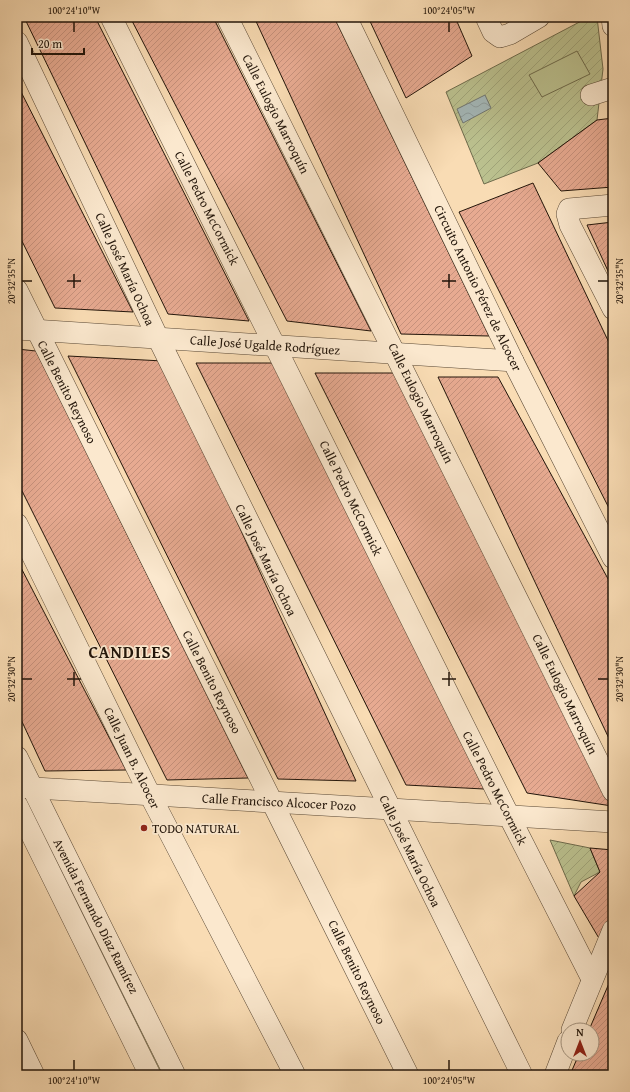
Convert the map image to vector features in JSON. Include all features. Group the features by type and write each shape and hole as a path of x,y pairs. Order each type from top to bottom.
{"street":[{"name":"Calle Pedro McCormick","path":"112,17 509,816 592,979"},
{"name":"Calle Eulogio Marroquín","path":"227,17 397,354 613,791"},
{"name":"Circuito Antonio Pérez de Alcocer","path":"346,17 514,361 613,558"},
{"path":"486,17 493,32 500,37 510,34 539,17"},
{"path":"612,17 613,26"},
{"name":"Calle José María Ochoa","path":"17,42 158,338 388,808 522,1075"},
{"path":"591,95 613,88"},
{"path":"613,205 569,209 567,214 570,225 613,310"},
{"name":"Calle Benito Reynoso","path":"17,290 27,330 272,801 408,1075"},
{"name":"Calle José Ugalde Rodríguez","path":"27,330 275,344 397,354 514,361"},
{"name":"Calle Juan B. Alcocer","path":"17,524 150,795 295,1075"},
{"name":"Avenida Fernando Díaz Ramírez","path":"17,757 24,787 175,1075"},
{"name":"Calle Francisco Alcocer Pozo","path":"24,787 613,822"},
{"name":"Avenida Fernando Díaz Ramírez","path":"17,805 150,1075"},
{"path":"575,1022 613,930"},
{"path":"17,1040 34,1075"},
{"path":"555,1075 560,1062"}],"green space":[{"path":"589,17 597,17 603,69 597,120 538,163 484,184 446,92"},
{"path":"577,51 590,74 542,97 529,75"},
{"path":"33,811 169,1075 159,1075"},
{"path":"550,840 590,848 600,872 581,882 574,896"}],"water":[{"path":"485,95 491,108 463,123 457,109"}],"building":[{"path":"24,17 95,17 249,321 168,314"},
{"path":"130,17 213,17 371,331 287,321"},
{"path":"254,17 334,17 489,336 401,334"},
{"path":"368,17 455,17 472,56 406,98"},
{"path":"17,84 133,312 55,308 17,231"},
{"path":"613,118 613,187 561,191 538,163 597,120"},
{"path":"533,183 613,351 613,516 459,212"},
{"path":"613,222 613,282 587,225"},
{"path":"17,349 36,351 248,778 167,780 17,481"},
{"path":"68,356 163,361 356,781 278,779"},
{"path":"196,363 277,363 484,789 406,785"},
{"path":"315,373 401,373 612,806 527,793"},
{"path":"438,377 498,377 613,588 613,747"},
{"path":"17,560 126,770 45,771 17,711"},
{"path":"590,848 613,850 613,914 600,940 574,896 600,872"},
{"path":"613,974 613,1075 570,1075 576,1062 600,1062 600,1022 592,1022"}],"place":[{"name":"TODO NATURAL","path":"144,828"}],"district":[{"name":"CANDILES","path":"130,651"}]}
